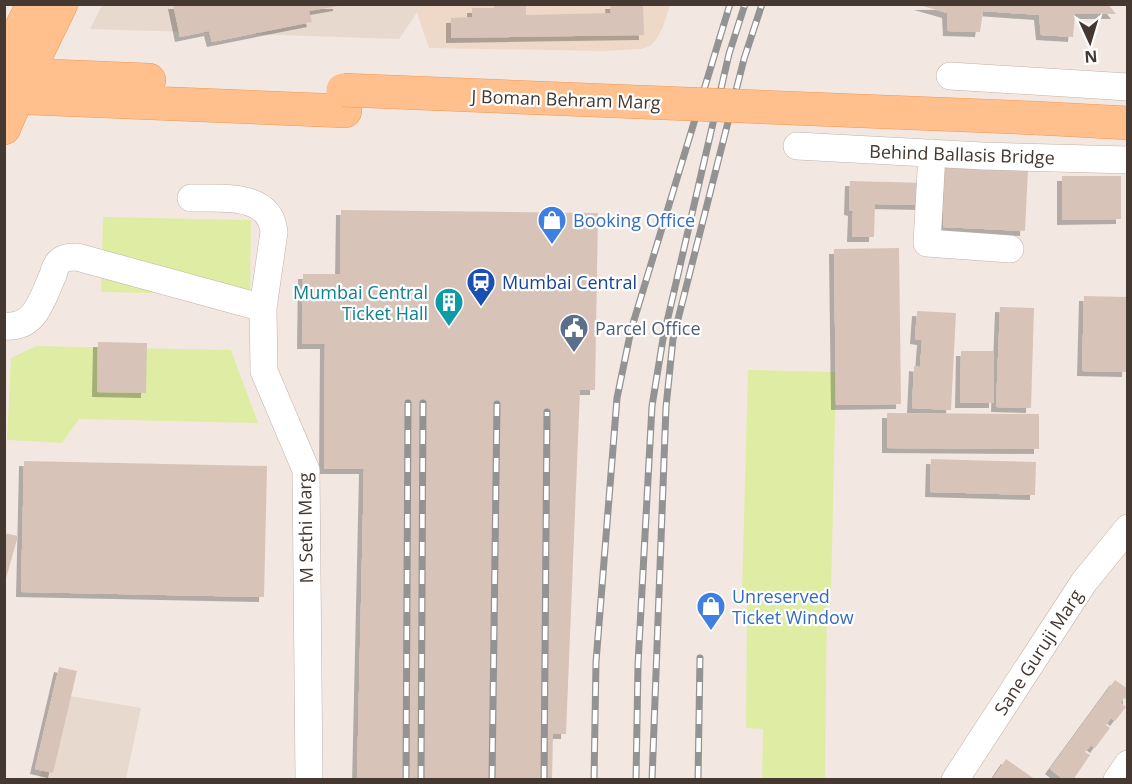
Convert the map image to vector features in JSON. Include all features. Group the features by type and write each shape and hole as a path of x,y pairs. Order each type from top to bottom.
{"main road":[{"path":"4,128 12,81 33,4"},
{"path":"12,81 61,4"},
{"name":"J Boman Behram Marg","path":"12,81 344,101 1035,130 1128,123"},
{"name":"J Boman Behram Marg","path":"1035,130 1128,146"}],"street":[{"path":"950,76 1128,87"},
{"name":"Behind Ballasis Bridge","path":"797,146 1128,160"},
{"path":"932,153 927,243 1010,249"},
{"name":"M Sethi Marg","path":"191,198 248,201 260,206 273,222 274,232 263,308 264,370 306,470 309,780"},
{"path":"4,326 16,327 28,322 40,306 58,263 66,257 77,257 263,308"},
{"name":"Sane Guruji Marg","path":"955,780 1084,582 1128,528"},
{"path":"1117,780 1128,764"}],"shaded area":[{"path":"422,4 670,5 663,27 650,46 641,49 603,51 429,48 417,13"},
{"path":"102,5 422,5 399,39 90,29"},
{"path":"59,694 141,708 126,779 39,780"}],"green space":[{"path":"103,217 251,220 250,295 101,292"},
{"path":"36,346 231,350 258,423 79,419 62,443 7,440 11,358"},
{"path":"748,370 836,372 831,594 742,592"},
{"path":"747,599 827,600 825,779 762,779 763,729 746,728"}],"building":[{"path":"173,4 338,4 338,6 309,11 312,22 212,42 209,31 180,37"},
{"path":"494,4 526,4 526,15 611,13 610,4 643,4 644,35 451,38 451,18 472,17 472,8 494,8"},
{"path":"1108,4 1116,14 1075,14 1073,37 1041,35 1039,15 983,11 980,32 948,31 947,13 919,5"},
{"path":"945,166 1028,170 1025,231 943,227"},
{"path":"1062,176 1121,176 1121,219 1062,220"},
{"path":"850,181 926,183 925,205 875,204 874,237 852,237 853,211 849,210"},
{"path":"341,210 598,213 595,390 580,390 566,734 553,734 552,780 357,780 364,469 324,469 325,344 302,344 303,274 340,274"},
{"path":"899,248 901,404 836,405 834,249"},
{"path":"1084,296 1128,297 1127,372 1082,371"},
{"path":"1000,307 1034,308 1031,408 996,407"},
{"path":"917,311 956,313 951,410 912,408 914,366 920,367 922,340 915,339"},
{"path":"98,342 147,343 146,393 97,392"},
{"path":"961,351 994,351 994,403 960,403"},
{"path":"887,413 1039,414 1039,449 887,448"},
{"path":"931,459 1036,462 1035,495 930,492"},
{"path":"24,461 267,466 264,597 21,592"},
{"path":"4,533 18,536 5,582 4,581"},
{"path":"59,667 77,671 53,773 35,769"},
{"path":"1115,680 1128,689 1128,700 1124,698 1120,703 1126,707 1115,721 1111,718 1106,725 1110,728 1095,748 1091,745 1085,752 1090,755 1073,780 1064,780 1050,769"},
{"path":"1006,759 1036,780 992,780"}],"railway":[{"path":"594,780 596,662 617,398 631,330 730,4"},
{"path":"636,780 638,664 652,406 663,339 729,54 745,4"},
{"path":"652,780 666,407 673,339 744,59 762,4"},
{"path":"406,780 408,403"},
{"path":"421,780 423,403"},
{"path":"492,780 497,404"},
{"path":"544,780 547,412"},
{"path":"698,780 700,658"}],"place":[{"name":"Booking Office","path":"552,246"},
{"name":"Mumbai Central","path":"481,308"},
{"name":"Mumbai Central Ticket Hall","path":"449,328"},
{"name":"Parcel Office","path":"574,354"},
{"name":"Unreserved Ticket Window","path":"711,632"}]}
